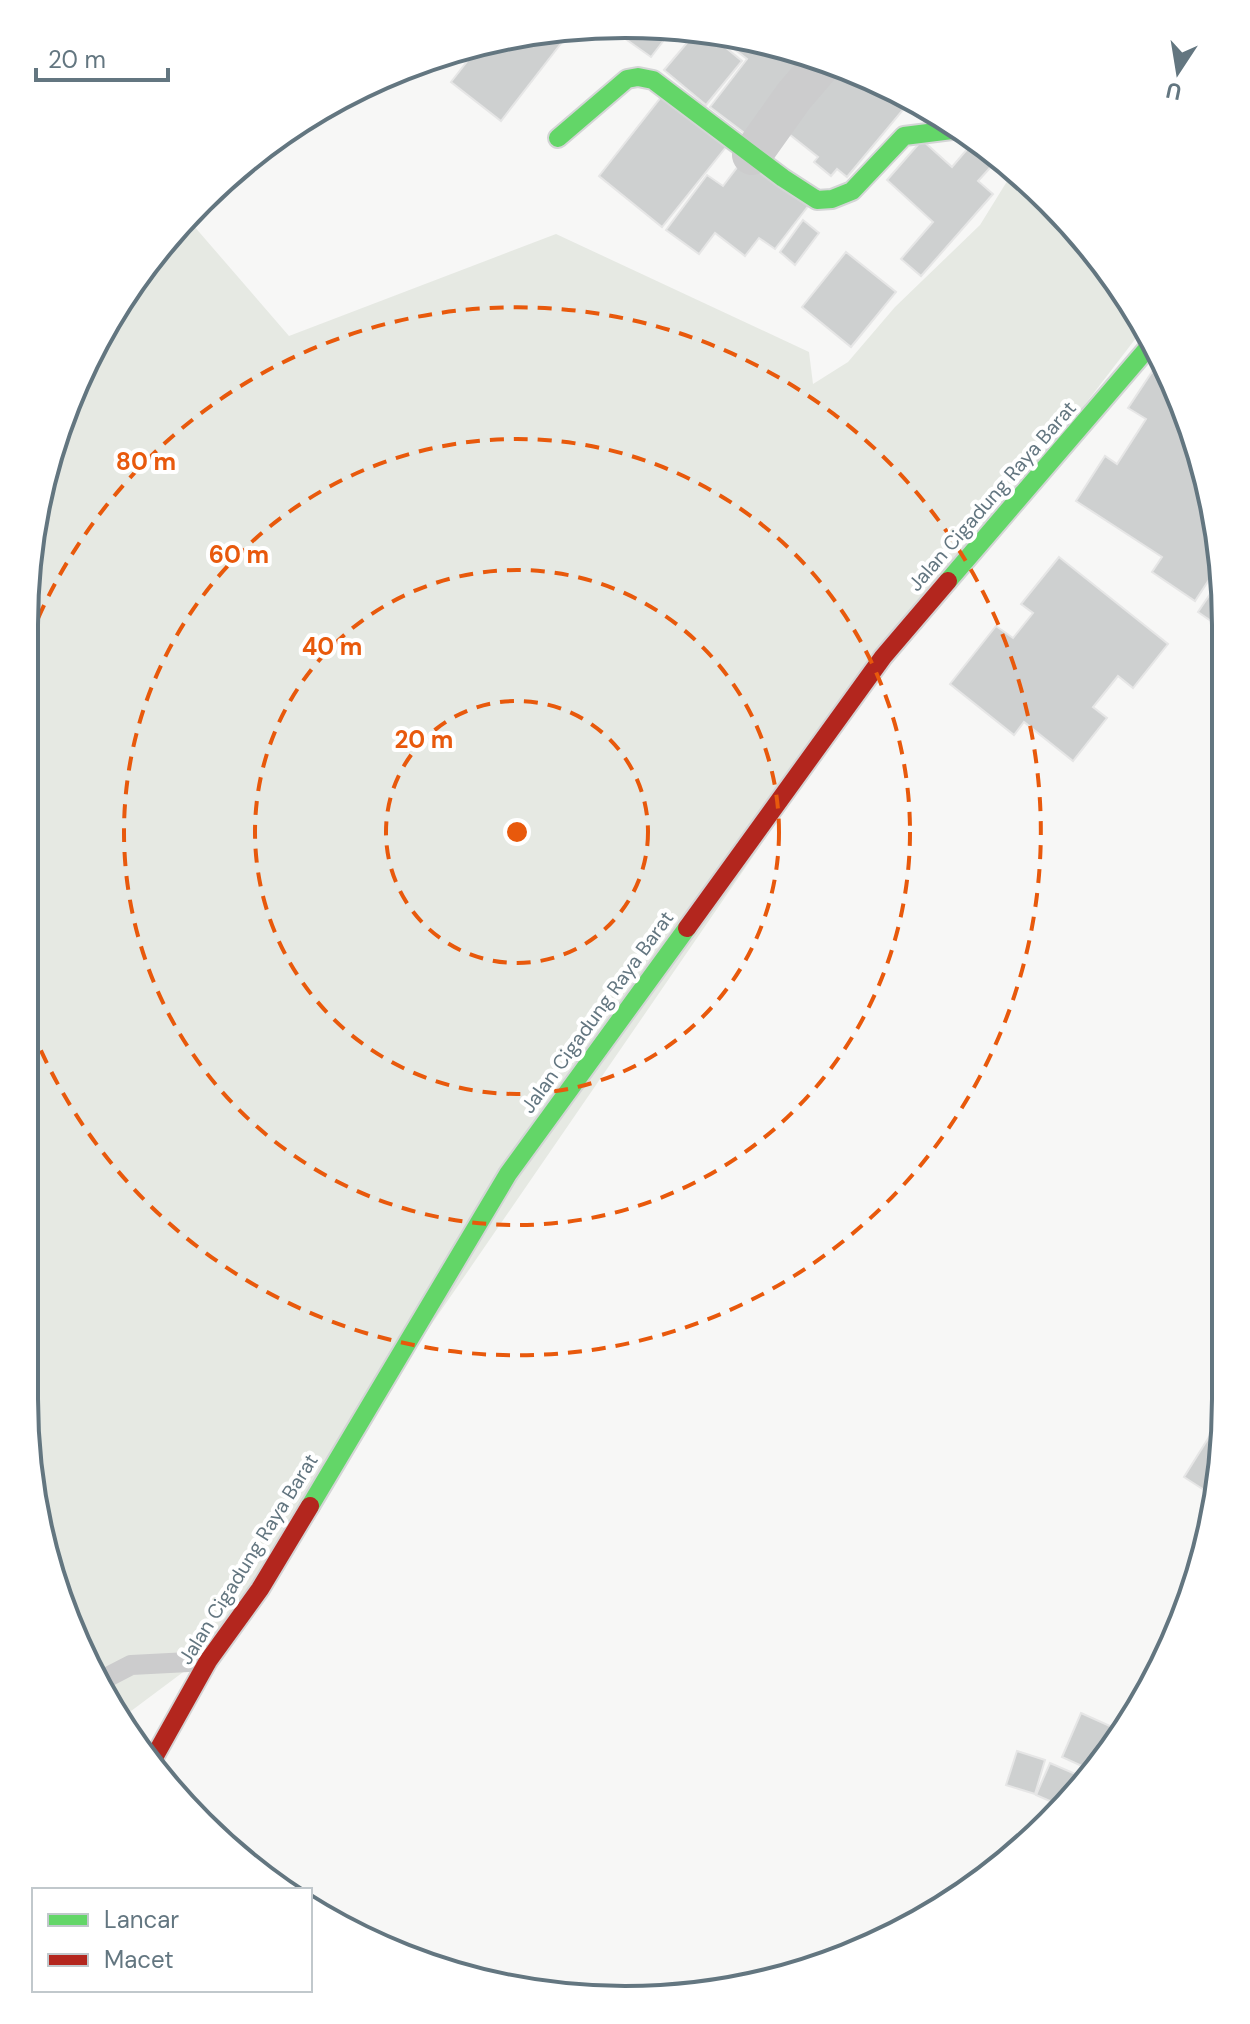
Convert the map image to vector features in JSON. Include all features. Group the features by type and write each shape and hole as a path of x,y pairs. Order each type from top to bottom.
{"street":[{"path":"752,155 816,70"},
{"path":"558,138 627,79 638,77 653,80 817,200 832,199 852,191 904,136 942,131"},
{"name":"Jalan Cigadung Raya Barat","path":"157,1753 208,1661 260,1589 508,1174 883,657 1144,352"}],"lane":[{"path":"109,1677 131,1665 208,1661"}],"shaded area":[{"path":"1008,180 1040,210 1091,268 1136,338 884,666 202,1658 129,1712 83,1624 58,1551 43,1476 38,1399 39,587 49,510 69,436 117,331 159,268 195,227 289,336 556,234 809,352 813,384 848,362 895,307 980,225"}],"building":[{"path":"624,38 665,39 651,57"},
{"path":"563,42 501,121 451,82 469,59 510,49"},
{"path":"688,42 724,47 742,61 706,105 664,70"},
{"path":"733,48 806,67 751,138 710,107 747,59"},
{"path":"824,73 904,109 847,177 837,169 831,176 814,162 818,157 784,130"},
{"path":"662,96 726,147 662,227 599,176"},
{"path":"922,140 952,167 968,149 982,159 991,167 978,181 993,194 921,276 901,259 933,222 887,180"},
{"path":"745,157 809,205 775,249 759,238 745,256 715,233 699,254 666,230 707,175 723,186"},
{"path":"803,220 819,233 795,265 780,252"},
{"path":"846,252 896,292 851,347 802,307"},
{"path":"1152,372 1155,374 1181,436 1201,510 1210,578 1195,601 1152,572 1162,557 1076,501 1105,456 1117,464 1146,419 1128,408"},
{"path":"1059,557 1168,644 1133,688 1118,676 1093,707 1107,718 1073,761 1024,722 1014,735 950,684 996,626 1013,638 1033,613 1021,604"},
{"path":"1211,593 1212,622 1198,612"},
{"path":"1211,1434 1205,1490 1184,1477"},
{"path":"1081,1713 1112,1727 1082,1766 1062,1757"},
{"path":"1017,1751 1045,1760 1035,1794 1006,1785"},
{"path":"1050,1763 1076,1774 1051,1802 1036,1795"}],"traffic: fast":[{"path":"558,138 627,79 638,77 653,80 817,200 832,199 852,191 904,136 942,131"},
{"path":"948,581 1144,352"},
{"path":"310,1506 508,1174 687,928"}],"traffic: jam":[{"path":"687,928 883,657 948,581"},
{"path":"157,1753 208,1661 260,1589 310,1506"}]}
